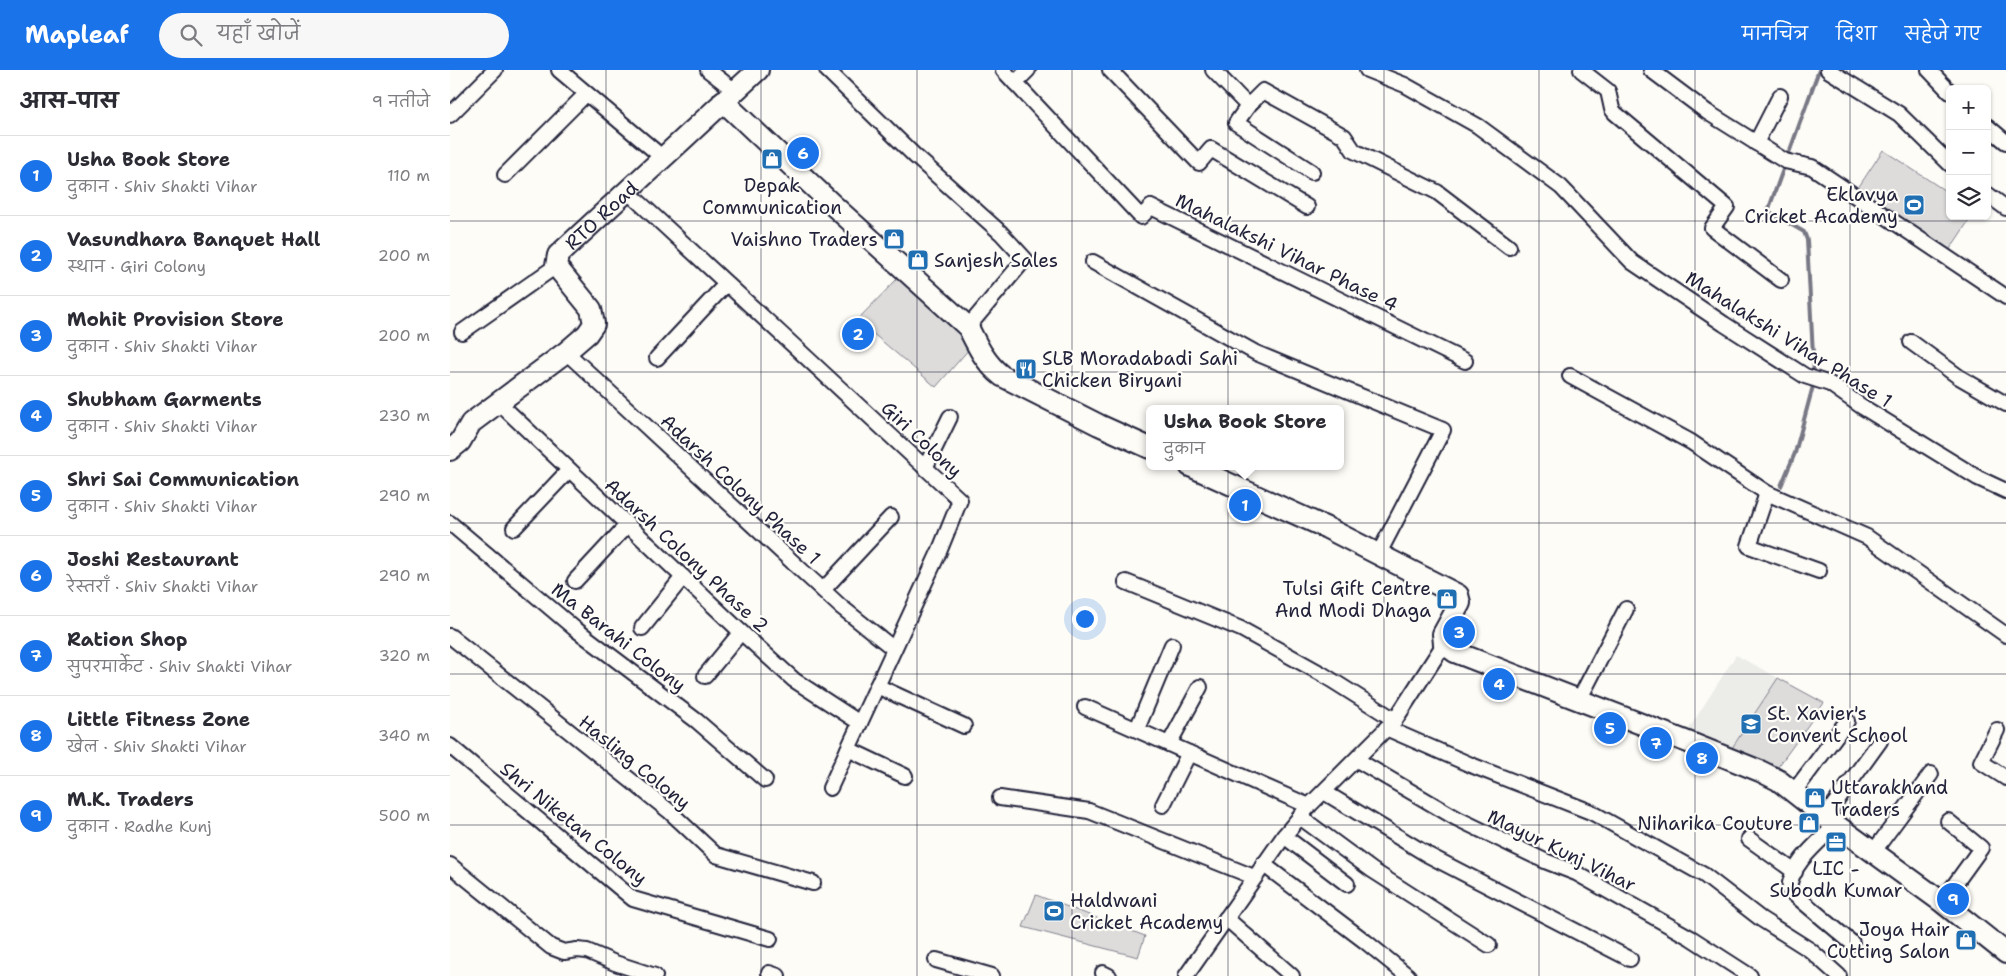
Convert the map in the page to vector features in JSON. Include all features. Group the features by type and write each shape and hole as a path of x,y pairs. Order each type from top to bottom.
{"street":[{"path":"450,115 495,70"},
{"path":"559,70 662,157"},
{"path":"708,70 729,96 834,206 968,327 981,354 995,370 1002,376 1099,425 1146,446"},
{"name":"RTO Road","path":"450,450 460,442 472,423 566,352 587,334 594,324 591,309 556,266 558,255 626,190 758,70"},
{"path":"827,70 915,156 1001,233 1024,259 968,327"},
{"name":"Mahalakshi Vihar Phase 4","path":"1003,70 1142,217 1151,207 1465,361"},
{"path":"1015,83 1028,70"},
{"path":"1110,70 1199,163 1211,149 1307,207"},
{"path":"1213,70 1248,106"},
{"name":"Mahalakshi Vihar Phase 1","path":"1367,70 1405,85 1478,126 1561,187 1632,262 1724,324 1805,376 1830,384 1861,406 1962,468 2006,491"},
{"path":"1581,70 1608,91 1612,109 1615,113 1727,207 1712,228 1781,280"},
{"path":"1651,70 1706,112 1785,161 1812,167 2006,297"},
{"path":"1828,70 1899,114 1946,160"},
{"path":"1929,70 1946,88"},
{"path":"1312,172 1236,123 1248,106 1263,92 1344,136 1354,151 1436,192 1509,248"},
{"path":"505,176 586,94"},
{"path":"1756,143 1780,96"},
{"path":"1991,129 2006,142"},
{"name":"Giri Colony","path":"626,190 960,500 940,552 830,788"},
{"path":"1991,197 2006,208"},
{"path":"1093,262 1256,353 1443,430 1378,555"},
{"path":"462,332 556,266"},
{"path":"657,358 726,284"},
{"path":"1911,342 1959,377 2006,404"},
{"name":"Adarsh Colony Phase 1","path":"566,352 840,606 894,649"},
{"path":"1570,376 1692,442 1767,493 1866,537 2006,635"},
{"name":"Adarsh Colony Phase 2","path":"498,402 794,680 860,723"},
{"path":"925,468 950,417"},
{"path":"514,528 569,470"},
{"path":"1186,976 1284,836 1305,811 1357,760 1390,724 1444,644 1443,634 1460,603 1458,595 1327,528 1199,470"},
{"path":"1767,493 1749,546 1819,571"},
{"path":"823,590 891,517"},
{"name":"Ma Barahi Colony","path":"450,523 574,628 697,721 765,780"},
{"path":"575,581 628,524"},
{"path":"642,628 683,577"},
{"path":"1126,582 1241,628 1322,674 1390,724 1471,765 1591,812 1704,875 1761,919 1810,950 1839,976"},
{"path":"1579,700 1626,609"},
{"path":"705,676 741,632"},
{"name":"Hasling Colony","path":"450,636 669,811 716,856 813,883"},
{"path":"1444,644 1455,652 1760,771 1778,780 1942,902 2006,953"},
{"path":"1137,729 1172,645"},
{"path":"877,686 964,726"},
{"path":"1170,744 1200,687"},
{"path":"1085,707 1170,744 1305,811 1372,870 1489,945"},
{"path":"1793,793 1847,721"},
{"path":"1998,730 1981,762 2006,778"},
{"path":"1852,943 1789,890 1789,881 1800,862 1831,821 1880,741"},
{"name":"Shri Niketan Colony","path":"450,746 633,899 770,939"},
{"path":"848,749 905,776"},
{"path":"1163,805 1189,754"},
{"name":"Mayur Kunj Vihar","path":"1357,760 1456,818 1545,861 1576,873 1691,938 1750,976"},
{"path":"1875,853 1877,847 1931,774"},
{"path":"1324,792 1428,855 1630,959"},
{"path":"1000,798 1089,811 1254,877"},
{"path":"1942,902 1981,848 1948,821"},
{"path":"1284,836 1347,884"},
{"path":"1749,839 1795,872"},
{"path":"1263,864 1408,976"},
{"path":"450,865 551,947 564,952 587,951 615,963 655,976"},
{"path":"1226,918 1292,976"},
{"path":"936,960 992,976"}],"shaded area":[{"name":"Eklavya Cricket Academy","path":"1883,150 1946,191 1946,220 1969,220 1948,252 1856,191"},
{"path":"899,277 962,334 970,348 936,387 857,320"},
{"name":"St. Xavier's Convent School","path":"1736,655 1824,703 1775,771 1685,735"},
{"path":"1778,678 1824,703 1775,771 1730,751"},
{"name":"Haldwani Cricket Academy","path":"1036,895 1145,936 1138,957 1023,927"}],"waterway":[{"path":"1814,374 1807,240 1804,232 1768,211 1819,70"},
{"path":"1781,486 1795,453 1813,386"}],"place":[{"name":"Joshi Restaurant","path":"803,153"},
{"name":"Depak Communication","path":"772,159"},
{"name":"Eklavya Cricket Academy","path":"1914,205"},
{"name":"Vaishno Traders","path":"894,239"},
{"name":"Sanjesh Sales","path":"918,260"},
{"name":"Vasundhara Banquet Hall","path":"858,334"},
{"name":"SLB Moradabadi Sahi Chicken Biryani","path":"1026,369"},
{"name":"Usha Book Store","path":"1245,505"},
{"name":"Tulsi Gift Centre And Modi Dhaga","path":"1447,599"},
{"name":"Mohit Provision Store","path":"1459,632"},
{"name":"Shubham Garments","path":"1499,684"},
{"name":"St. Xavier's Convent School","path":"1751,724"},
{"name":"Shri Sai Communication","path":"1610,728"},
{"name":"Ration Shop","path":"1656,743"},
{"name":"Little Fitness Zone","path":"1702,758"},
{"name":"Uttarakhand Traders","path":"1815,798"},
{"name":"Niharika Couture","path":"1809,823"},
{"name":"LIC - Subodh Kumar","path":"1836,842"},
{"name":"M.K. Traders","path":"1953,899"},
{"name":"Haldwani Cricket Academy","path":"1054,911"},
{"name":"Joya Hair Cutting Salon","path":"1966,940"}]}
